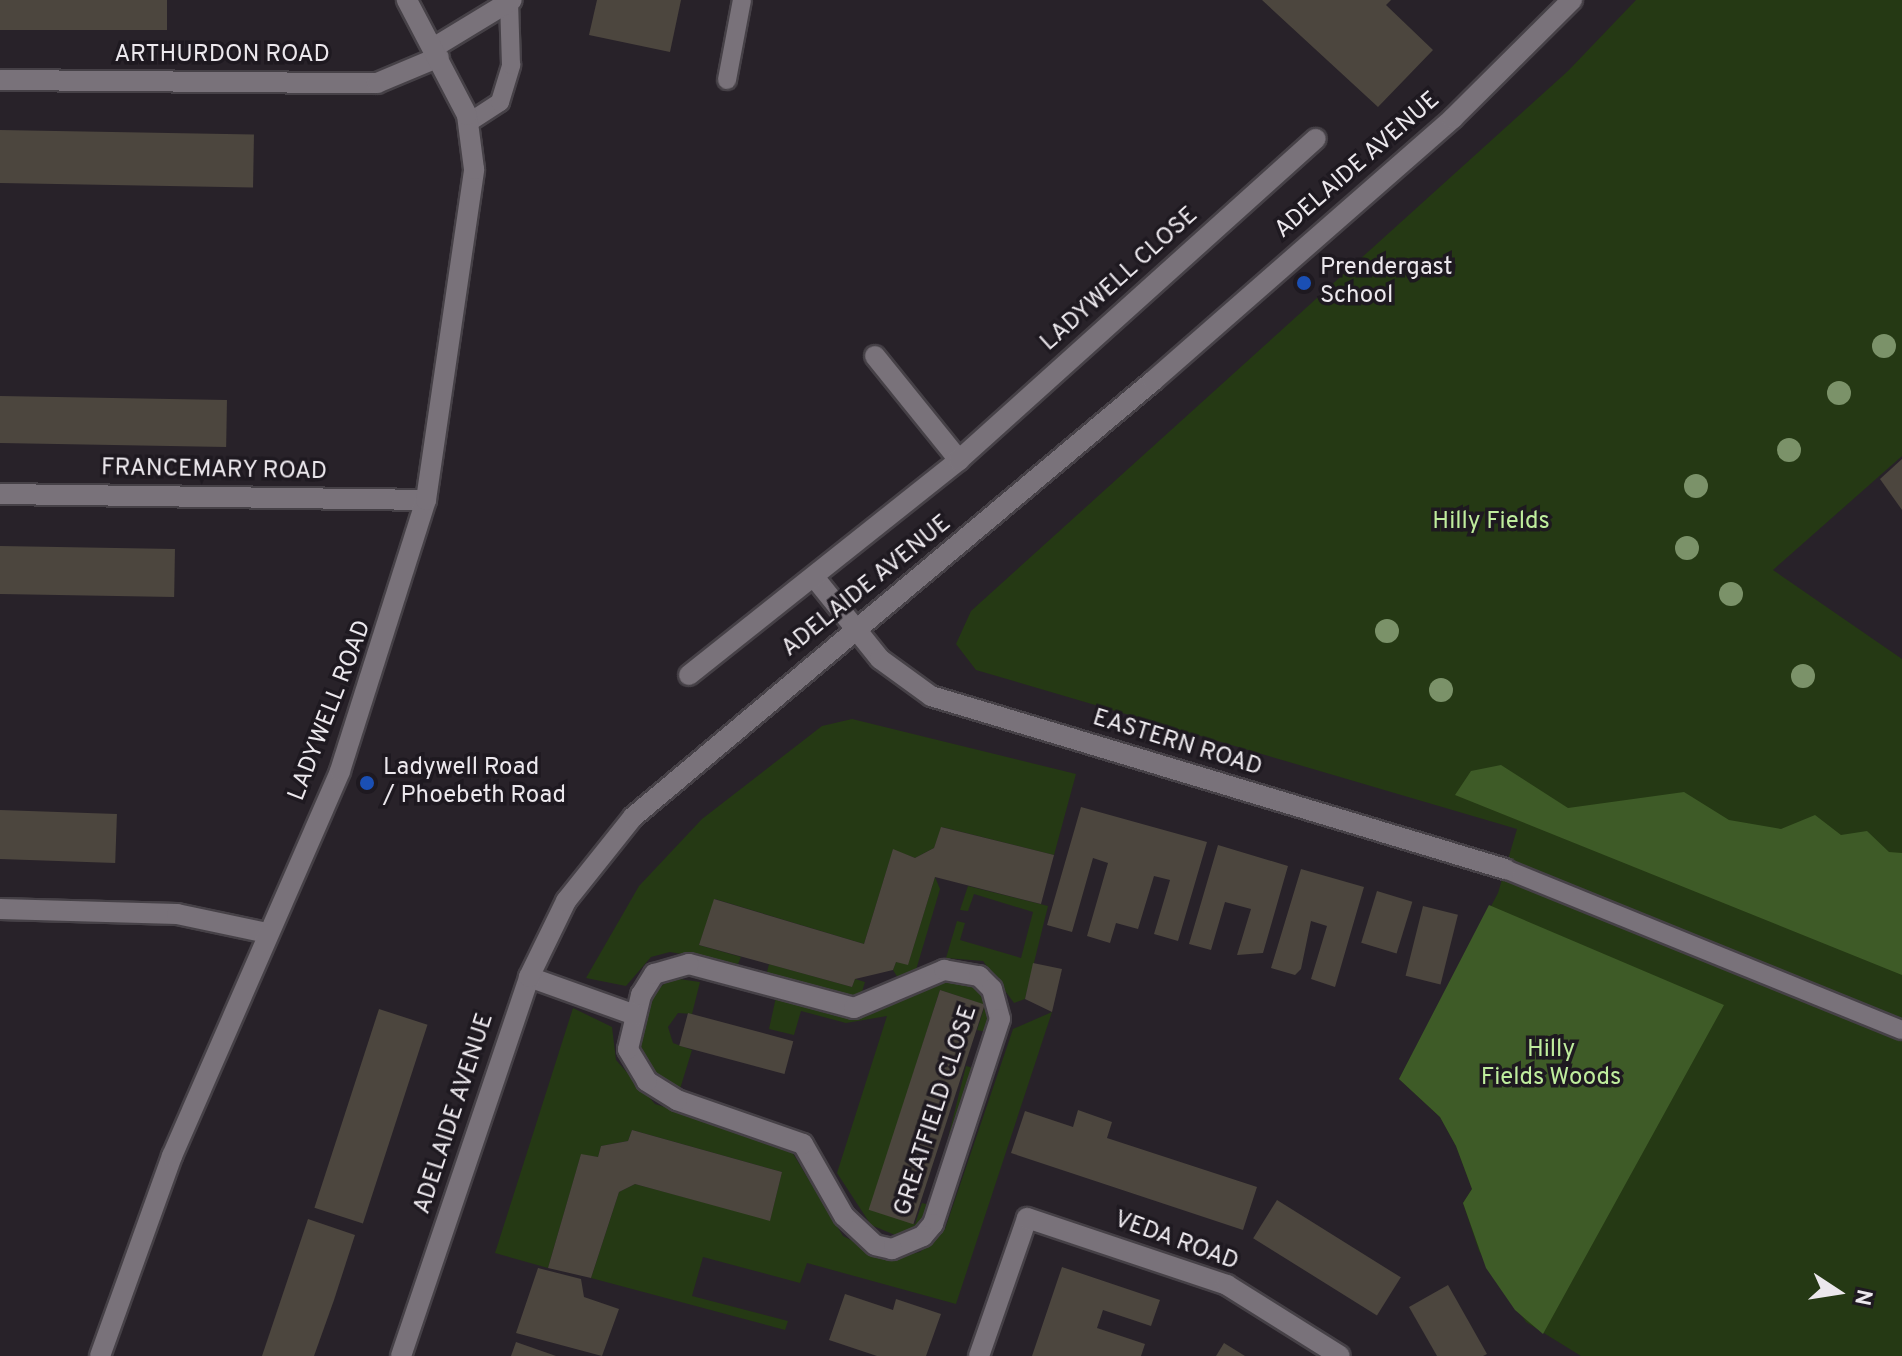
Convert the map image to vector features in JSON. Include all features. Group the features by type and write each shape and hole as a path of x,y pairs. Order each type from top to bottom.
{"street":[{"name":"LADYWELL ROAD","path":"100,1356 172,1156 340,771 426,500 471,220 468,123 436,53 407,0"},
{"name":"ADELAIDE AVENUE","path":"401,1356 529,977 566,901 633,817 856,631 1453,118 1572,0"},
{"name":"ARTHURDON ROAD","path":"0,80 377,83 436,53 510,1"},
{"name":"LADYWELL CLOSE","path":"689,675 959,460 1316,139"},
{"path":"875,356 959,460"},
{"name":"FRANCEMARY ROAD","path":"0,494 426,500"},
{"path":"814,577 856,631"},
{"name":"EASTERN ROAD","path":"856,631 910,684 964,709 1505,869"},
{"path":"0,909 177,914 267,933"},
{"name":"GREATFIELD CLOSE","path":"689,964 854,1008 928,974 962,970 979,976 1000,1001 933,1224 892,1249 857,1234 803,1144 677,1100 647,1081 628,1049 635,1015 654,974 689,964"},
{"path":"529,977 635,1015"},
{"name":"VEDA ROAD","path":"979,1356 1027,1218 1227,1285 1340,1356"}],"lane":[{"path":"727,80 742,0"},
{"path":"468,123 500,102 511,65 510,1"},
{"path":"1505,869 1902,1030"}],"green space":[{"name":"Hilly Fields","path":"1636,0 1902,0 1902,456 1773,570 1902,659 1902,1356 1581,1356 1526,1322 1479,1251 1463,1203 1472,1189 1456,1146 1440,1117 1399,1079 1498,893 1517,829 976,670 956,644 971,611 1568,71"},
{"path":"852,719 1076,774 1054,855 942,827 934,848 915,858 893,850 864,944 715,899 699,945 741,957 738,964 670,952 651,957 626,986 586,978 639,886 702,819 822,726"},
{"path":"1501,765 1568,808 1684,792 1729,820 1781,829 1815,815 1841,835 1867,831 1889,852 1902,853 1902,975 1455,795 1471,771"},
{"path":"935,877 940,889 916,970 898,978 893,970 896,962 908,964"},
{"path":"968,886 1048,906 1025,999 1014,1003 983,961 946,958 957,921 965,923 960,940 1021,958 1033,912 974,894 968,911 960,910"},
{"name":"Hilly Fields Woods","path":"1489,905 1724,1005 1543,1334 1515,1310 1486,1268 1463,1203 1472,1189 1456,1146 1440,1117 1399,1079"},
{"path":"769,964 852,987 855,979 865,982 861,995 849,996 767,972"},
{"path":"672,978 700,982 692,1014 678,1013 668,1027 673,1043 692,1050 680,1089 657,1076 639,1043 655,991"},
{"path":"947,980 974,985 992,1013 986,1032 977,1030 985,1005 940,990 870,1209 915,1224 922,1203 930,1205 923,1227 895,1235 871,1225 837,1173 887,1016 846,1023 801,1011 794,1035 769,1029 776,997 862,1014"},
{"path":"573,1008 612,1027 616,1060 655,1104 789,1147 843,1236 889,1259 920,1252 945,1229 1013,1029 1052,1012 956,1304 807,1263 800,1283 703,1257 692,1296 788,1321 785,1330 591,1278 619,1192 635,1184 770,1220 782,1172 632,1130 628,1141 601,1146 598,1157 581,1155 548,1268 495,1253"},
{"path":"966,1066 974,1068 948,1173 940,1171"}],"building":[{"path":"0,0 167,0 167,30 0,30"},
{"path":"597,0 681,0 670,52 589,35"},
{"path":"1262,0 1391,0 1386,5 1433,50 1378,107"},
{"path":"0,130 254,134 253,187 0,183"},
{"path":"0,396 227,400 226,447 0,443"},
{"path":"1902,459 1902,510 1880,479"},
{"path":"0,546 175,549 174,597 0,594"},
{"path":"1081,807 1207,842 1178,941 1154,934 1170,880 1154,876 1138,929 1116,923 1110,943 1087,936 1108,863 1093,858 1072,932 1047,925"},
{"path":"0,810 117,814 115,863 0,859"},
{"path":"941,827 1054,855 1041,904 935,877 908,965 896,962 893,970 855,979 852,987 699,945 714,899 864,944 893,849 915,858 934,848"},
{"path":"1218,845 1288,866 1263,953 1237,955 1251,909 1225,902 1211,950 1189,944"},
{"path":"1301,869 1364,887 1335,987 1311,979 1327,926 1311,921 1301,969 1295,975 1271,968"},
{"path":"1377,891 1412,902 1397,953 1361,943"},
{"path":"1423,906 1458,915 1441,985 1406,976"},
{"path":"1033,963 1062,969 1052,1012 1025,999"},
{"path":"940,990 985,1005 913,1224 869,1210"},
{"path":"379,1009 428,1025 363,1224 314,1208"},
{"path":"688,1013 793,1041 784,1074 679,1046"},
{"path":"1078,1110 1112,1122 1107,1138 1257,1187 1243,1230 1011,1153 1025,1111 1073,1127"},
{"path":"632,1130 782,1172 770,1221 635,1184 619,1192 591,1278 548,1268 581,1154 598,1157 601,1146 628,1141"},
{"path":"1277,1200 1401,1277 1377,1316 1253,1238"},
{"path":"308,1219 355,1235 334,1300 314,1356 262,1356"},
{"path":"1062,1267 1160,1300 1151,1326 1103,1310 1097,1328 1145,1344 1141,1356 1032,1356"},
{"path":"538,1268 581,1279 584,1297 619,1309 602,1356 516,1333"},
{"path":"1448,1285 1487,1354 1437,1356 1409,1307"},
{"path":"845,1294 893,1310 896,1299 941,1314 926,1356 877,1356 829,1340"},
{"path":"516,1342 556,1356 511,1356"},
{"path":"1224,1343 1245,1356 1216,1356"}],"place":[{"name":"Prendergast School","path":"1304,283"},
{"name":"Ladywell Road / Phoebeth Road","path":"367,783"}]}
